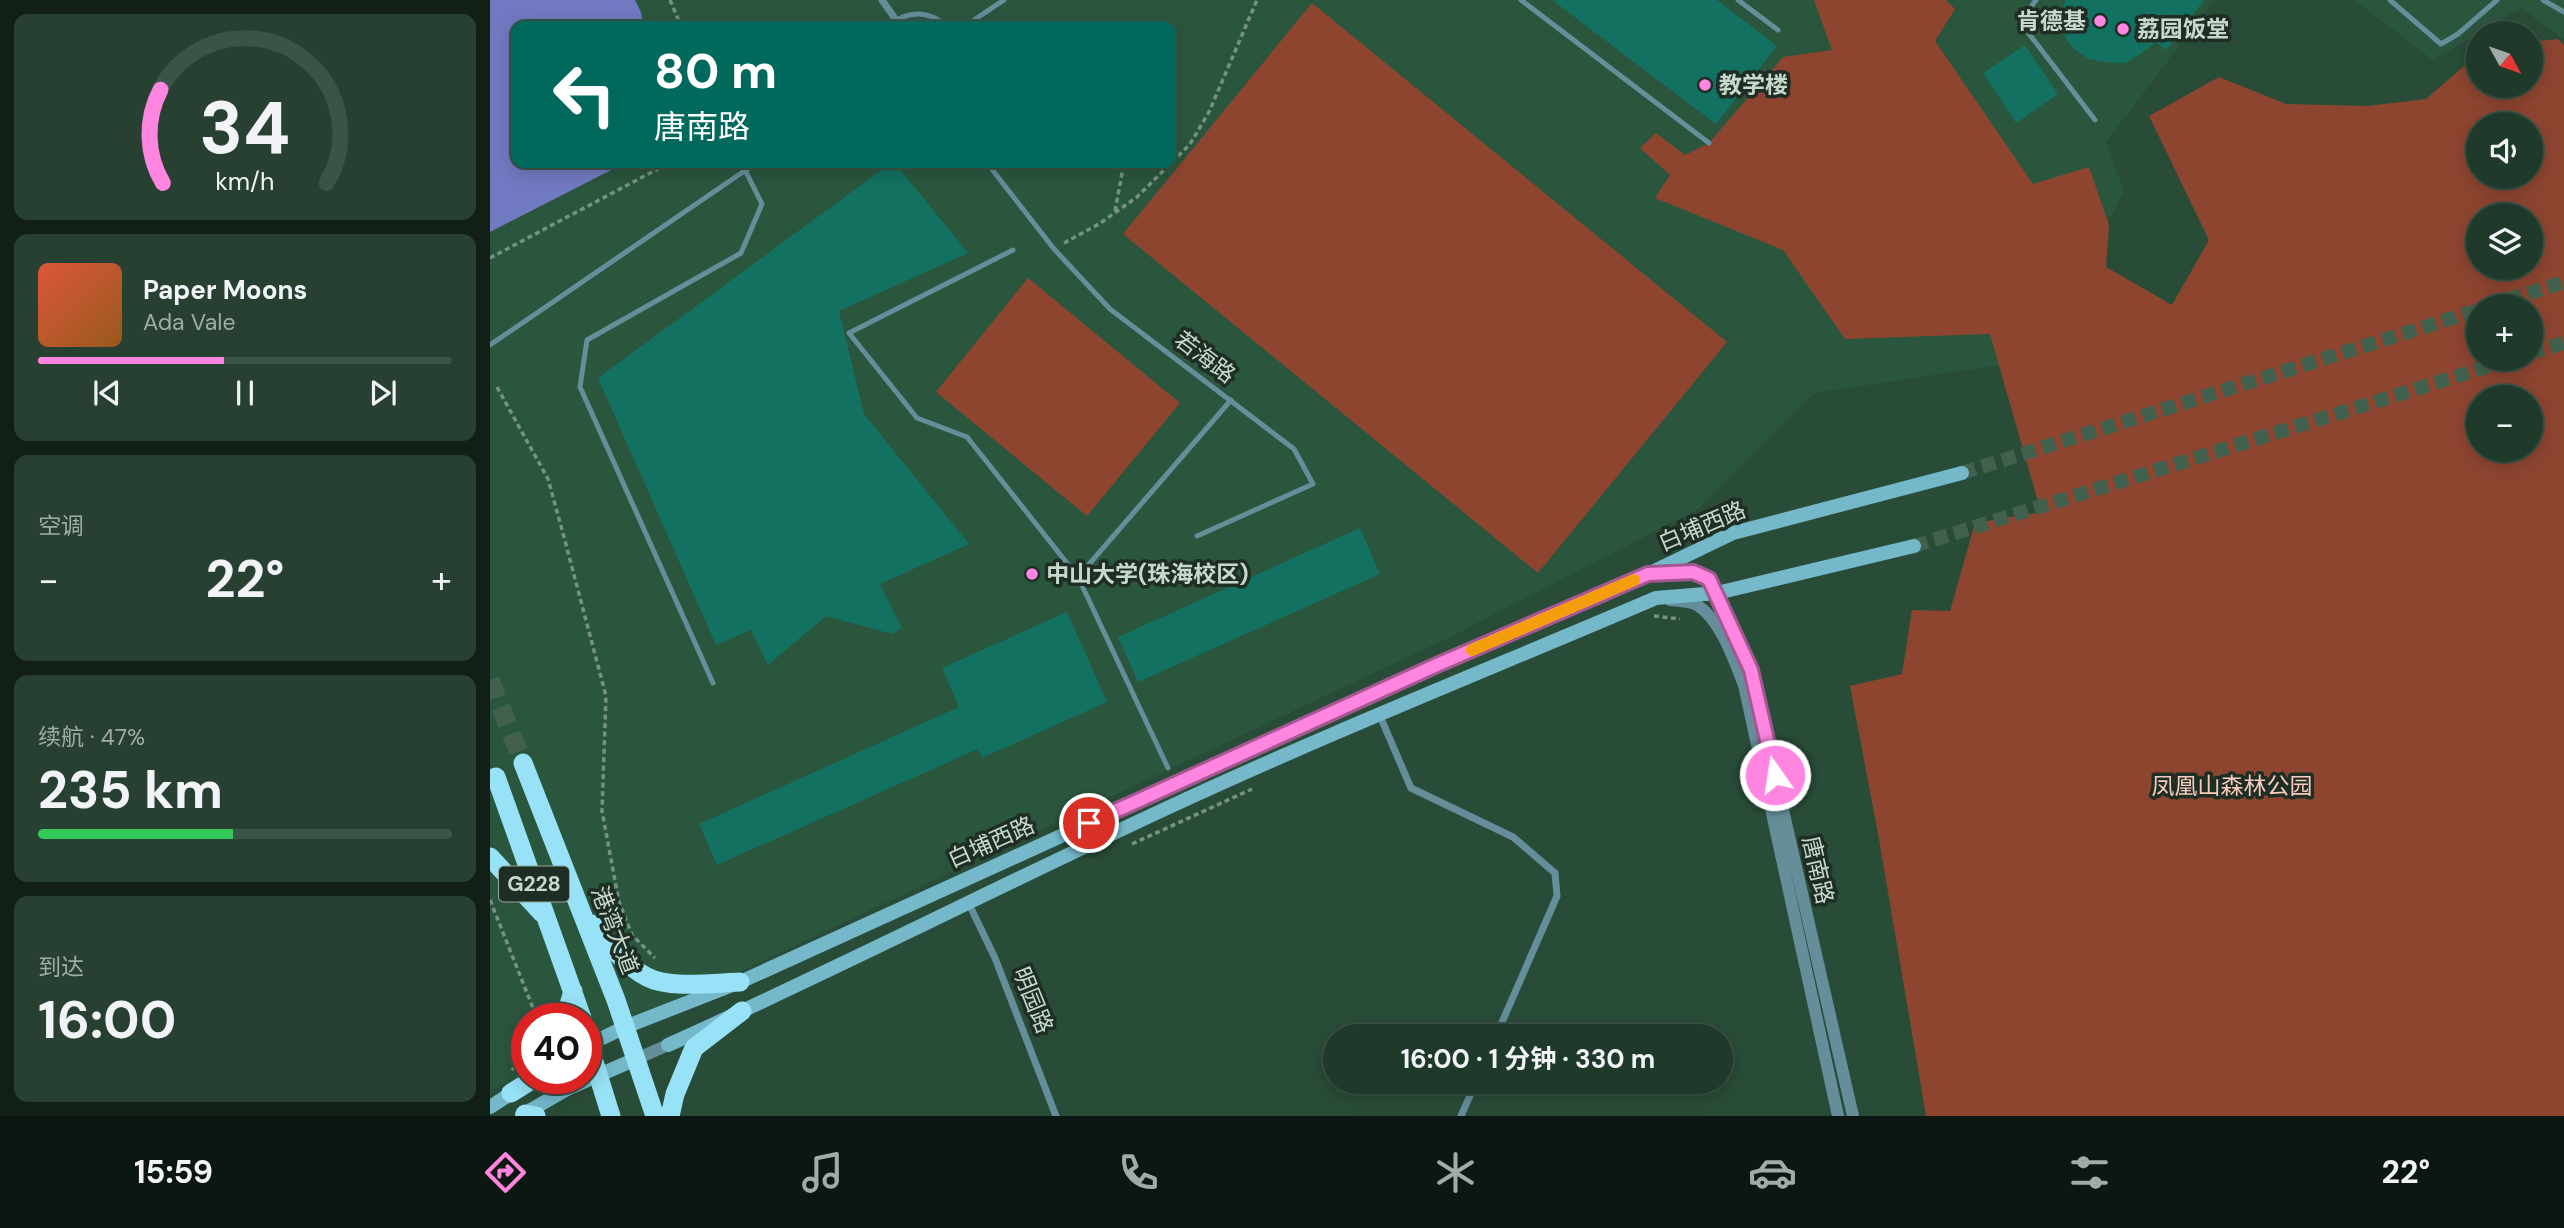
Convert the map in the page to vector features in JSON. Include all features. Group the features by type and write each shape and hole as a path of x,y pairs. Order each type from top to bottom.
{"highway":[{"name":"港湾大道","path":"523,764 625,1027 655,1116"},
{"name":"G228","path":"496,777 577,1003"},
{"path":"490,857 546,918"},
{"path":"580,909 617,955 647,977 687,983 740,982"},
{"path":"569,1003 573,991"},
{"path":"670,1116 675,1094 694,1048 743,1011"},
{"path":"602,1089 611,1116"}],"main road":[{"name":"白埔西路","path":"602,1036 740,982 1439,664 1648,574 1732,533 1962,473"},
{"name":"白埔西路","path":"668,1045 1168,807 1656,598 1717,593 1914,546"},
{"path":"602,1075 636,1059"},
{"path":"490,1107 511,1094"},
{"path":"527,1115 560,1094"}],"street":[{"path":"882,0 896,20"},
{"name":"唐南路","path":"1648,574 1693,572 1709,579 1751,670 1853,1116"},
{"name":"唐南路","path":"1656,598 1695,604 1724,639 1744,685 1838,1116"},
{"path":"1380,716 1411,788 1513,837 1555,873 1557,896 1501,1024"},
{"name":"明园路","path":"968,901 995,958 1056,1116"},
{"path":"636,1059 668,1045"},
{"path":"1461,1116 1471,1094"}],"lane":[{"path":"972,21 1004,0"},
{"path":"1521,0 1709,143"},
{"path":"1738,0 1778,30"},
{"path":"2036,0 2020,22 2095,120"},
{"path":"2390,0 2441,44 2458,34 2497,0"},
{"path":"2543,0 2564,12"},
{"path":"896,20 921,13 939,21"},
{"path":"490,345 748,168"},
{"name":"若海路","path":"991,168 1054,249 1110,309 1294,449 1314,484 1197,536"},
{"path":"713,683 580,387 587,340 741,253 762,204 745,170"},
{"path":"1013,250 849,333 917,418 967,437 1078,577 1168,768"},
{"path":"1078,577 1231,400"}],"path":[{"path":"670,0 679,21"},
{"path":"1176,157 1189,144 1209,112 1257,0"},
{"path":"490,258 660,168"},
{"path":"1114,213 1123,168"},
{"path":"1054,249 1137,197 1165,168"},
{"path":"497,387 548,480 564,537 606,696 602,811 619,902 632,935 655,958"},
{"path":"1646,615 1680,618"},
{"path":"1124,848 1261,785"},
{"path":"490,900 531,1003"}],"shaded area":[{"name":"中山大学(珠海校区)","path":"490,0 2214,0 2106,142 2124,192 2033,360 1814,393 1698,509 1448,638 602,1036 602,1003 511,1003 511,1081 490,1091"},
{"path":"2354,0 2564,0 2564,39 2543,24 2543,21 2521,8 2499,21 2466,21 2466,40 2433,60"}],"green space":[{"name":"凤凰山森林公园","path":"1814,0 1946,0 1955,9 1935,41 2033,184 2089,167 2109,225 2106,267 2172,305 2209,240 2149,116 2219,77 2286,104 2367,106 2426,99 2466,64 2466,98 2543,98 2543,41 2558,39 2564,45 2564,1116 1926,1116 1850,686 1902,674 1912,610 1950,611 1975,523 2041,512 1990,334 1845,339 1783,250 1655,198 1670,175 1640,148 1656,133 1685,155 1709,143 1783,57 1832,50"},
{"path":"1312,3 1727,342 1538,573 1123,234"},
{"path":"1028,278 1180,403 1087,516 936,392"}],"water":[{"path":"490,0 635,0 642,21 511,21 511,168 615,168 490,232"}],"building":[{"name":"教学楼","path":"1552,0 1717,0 1777,46 1716,124"},
{"name":"荔园饭堂","path":"2065,0 2204,0 2166,50 2156,42 2126,63 2089,59 2073,48 2066,39 2062,19"},
{"path":"2025,45 2058,94 2016,123 1983,73"},
{"path":"884,168 899,168 968,253 839,311 864,414 969,544 880,584 902,628 892,634 826,616 768,665 751,630 716,645 598,378"},
{"path":"1360,528 1380,574 1138,682 1118,637"},
{"path":"1067,612 1107,702 982,758 978,749 717,865 699,824 959,707 942,668"}],"tunnel":[{"path":"2526,294 2564,282"},
{"path":"1962,473 2466,314"},
{"path":"2543,349 2564,343"},
{"path":"1914,546 2474,371"},
{"path":"490,680 523,763"}],"slow traffic":[{"path":"1472,650 1634,580"}],"place":[{"name":"肯德基","path":"2100,21"},
{"name":"荔园饭堂","path":"2123,29"},
{"name":"教学楼","path":"1705,85"},
{"name":"中山大学(珠海校区)","path":"1032,574"}],"route":[{"path":"1089,823 1439,664 1648,574 1693,572 1709,579 1751,670 1775,775"}]}
